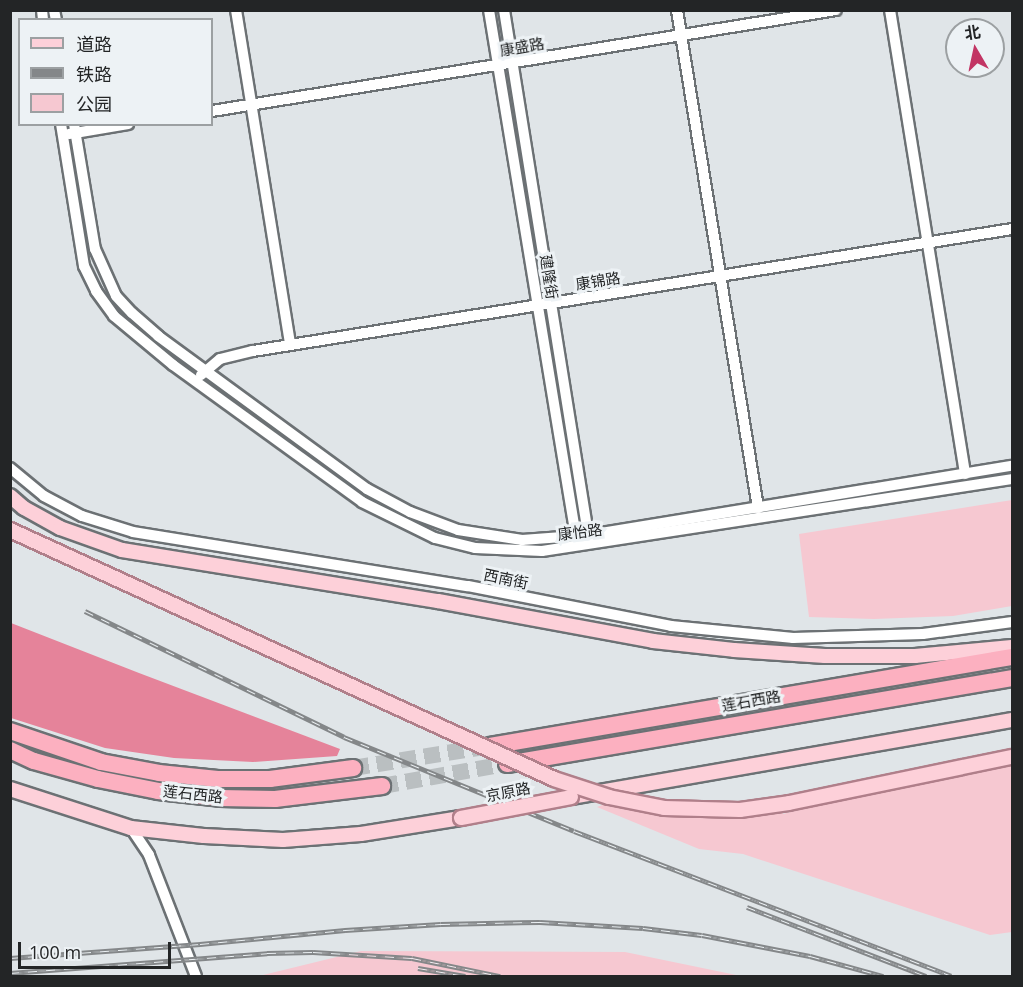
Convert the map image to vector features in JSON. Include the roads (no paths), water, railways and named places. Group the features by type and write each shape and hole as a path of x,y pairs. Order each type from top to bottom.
{"highway":[{"name":"莲石西路","path":"489,746 1012,657"},
{"name":"莲石西路","path":"506,764 1012,678"},
{"name":"莲石西路","path":"10,731 100,762 159,773 218,779 270,779 353,768"},
{"name":"莲石西路","path":"10,750 34,761 98,779 158,791 220,798 275,799 382,786"}],"main road":[{"path":"10,496 24,508 60,528 122,550 438,601 653,641 734,650 825,656 915,656 1012,647"},
{"path":"10,530 554,779 609,797 664,808 702,811 740,810 789,803 1012,757"},
{"name":"京原路","path":"10,789 68,810 130,828 204,836 283,840 361,834 461,818 1012,720"}],"street":[{"path":"236,10 290,345"},
{"name":"建隆街","path":"489,10 577,542"},
{"name":"建隆街","path":"504,10 590,541"},
{"path":"678,10 758,508"},
{"name":"康盛路","path":"213,111 836,10"},
{"path":"890,10 965,474"},
{"path":"62,130 107,126"},
{"name":"康怡路","path":"75,129 95,249 116,296 132,314 349,477 410,512 458,530 499,537 590,541 1012,479"},
{"name":"康怡路","path":"62,130 84,266 96,291 124,327 362,502 396,521 435,538 475,548 542,551 577,542"},
{"name":"康锦路","path":"196,380 220,359 290,345 1012,229"},
{"name":"康怡路","path":"590,541 758,508 1012,466"},
{"name":"西南街","path":"10,468 44,496 82,516 133,532 468,586 671,626 805,638 922,634 1012,622"},
{"path":"130,828 148,855 196,976"}],"tunnel":[{"path":"353,768 490,746"},
{"path":"382,786 506,764"}],"railway":[{"path":"85,611 344,737 574,831 951,976"},
{"path":"747,907 926,976"},
{"path":"10,958 200,944 345,930 441,924 540,922 643,928 702,935 810,956 883,976"},
{"path":"10,973 267,953 313,952 412,958 500,976"},
{"path":"418,968 465,976"}]}
